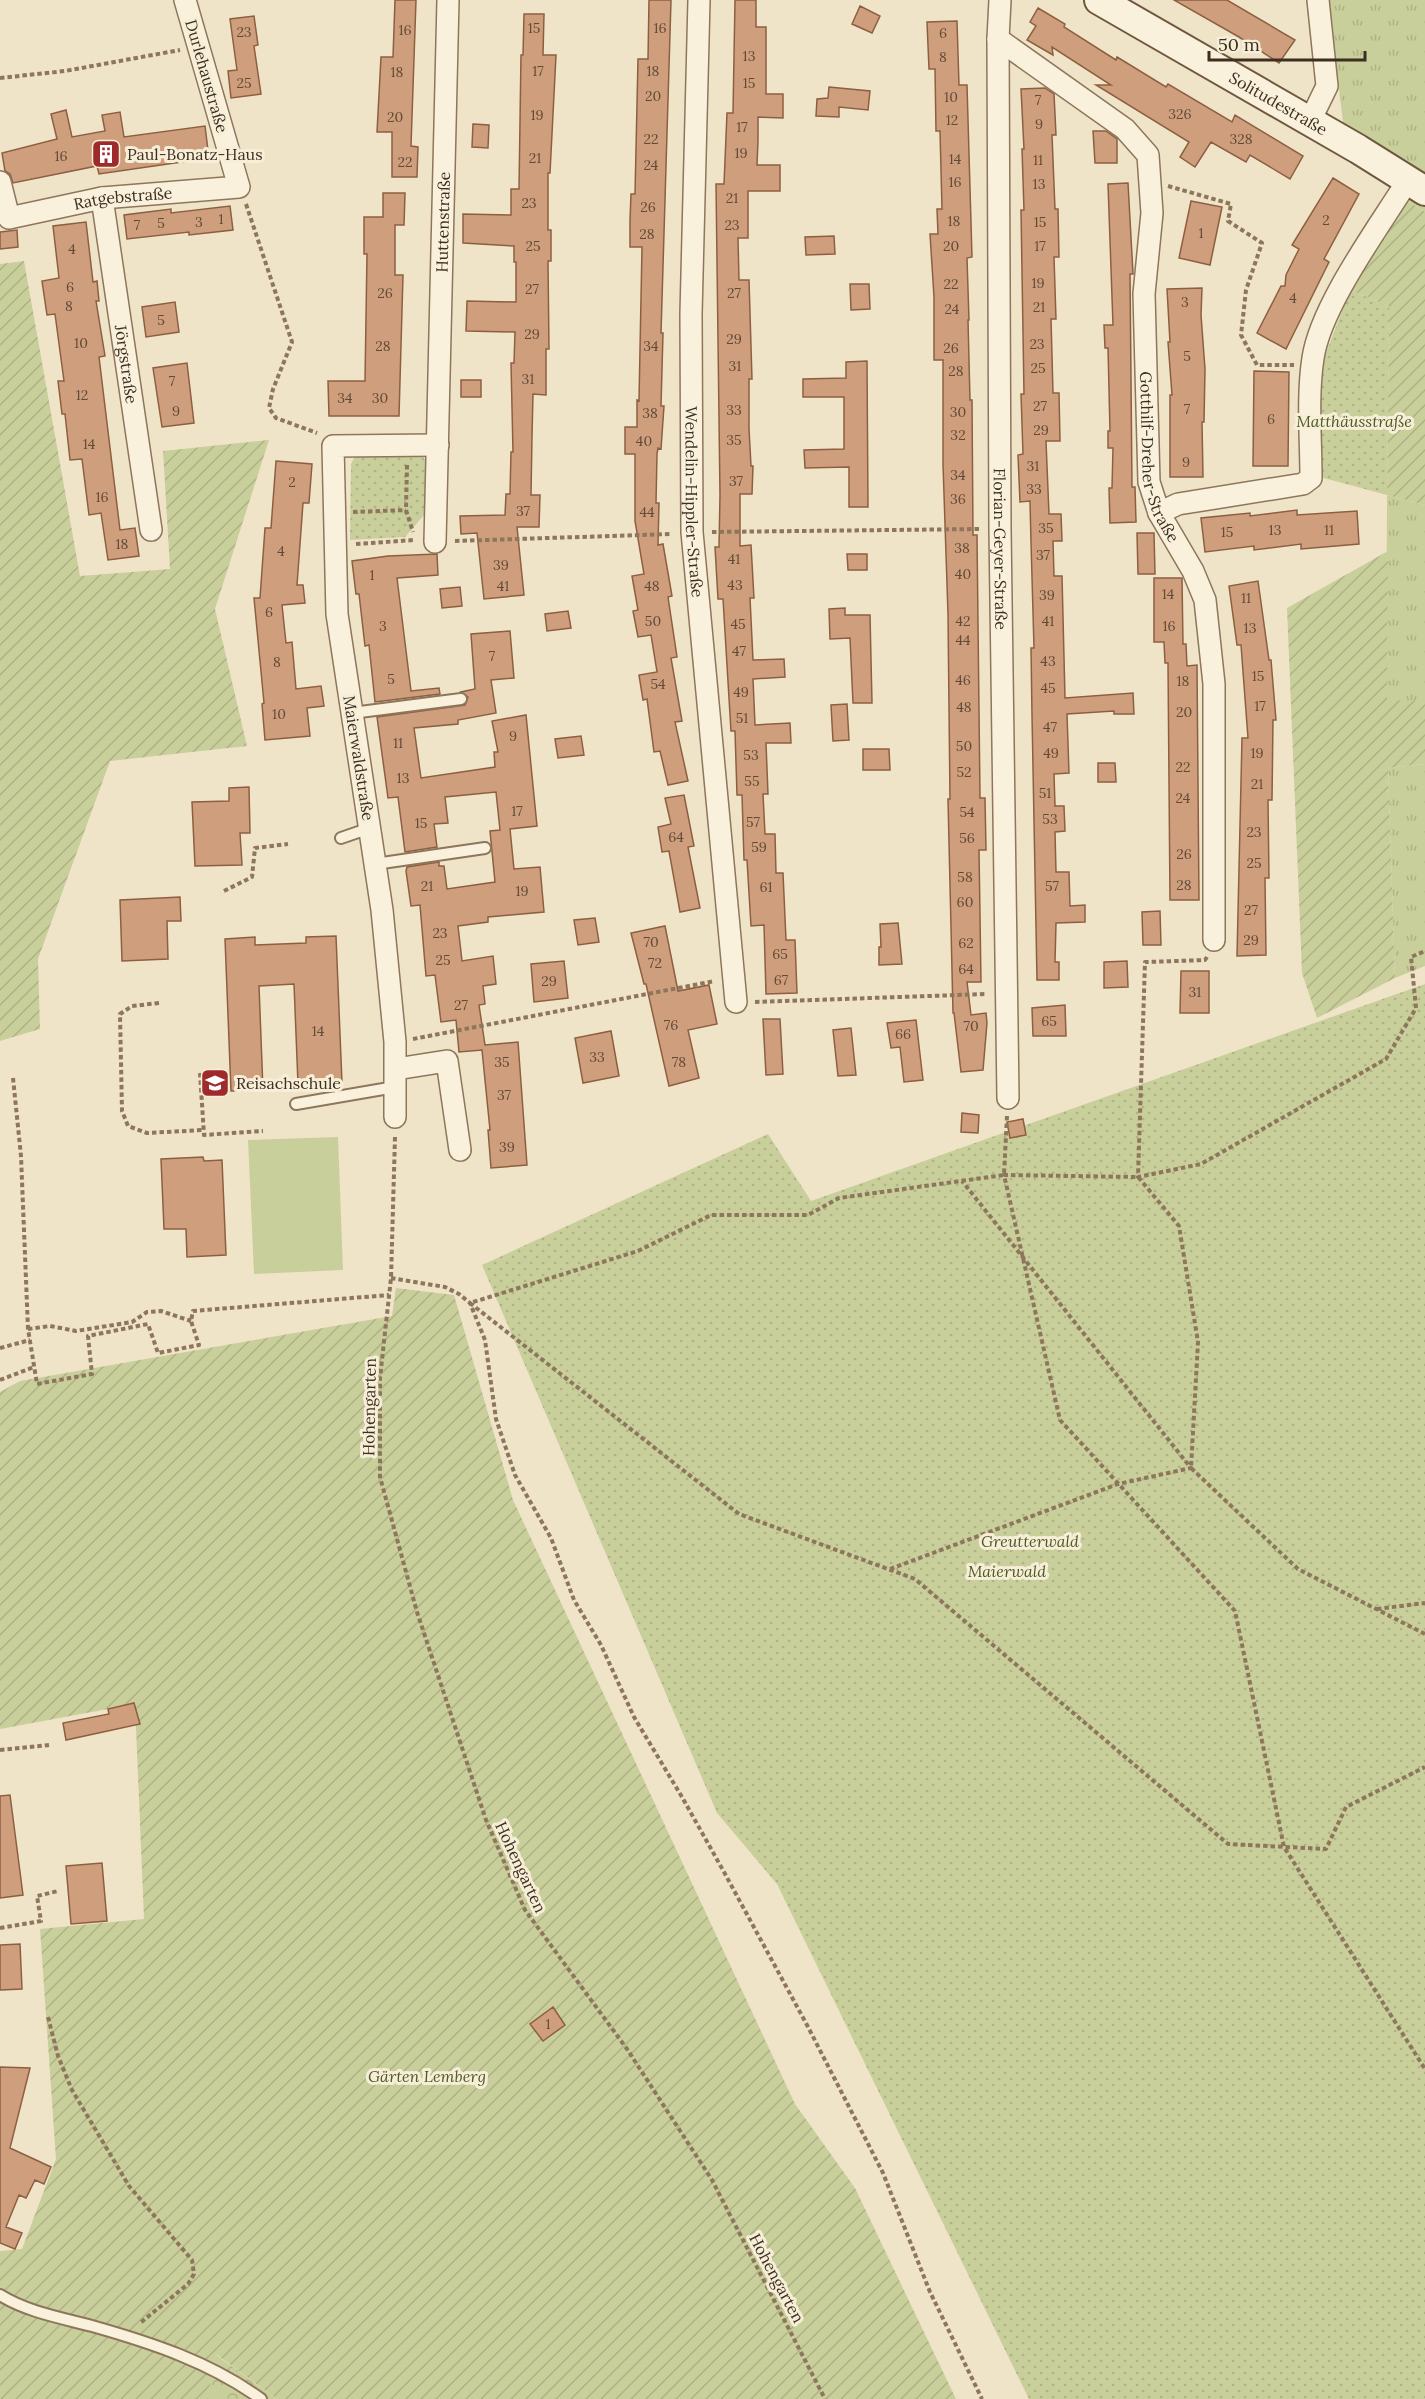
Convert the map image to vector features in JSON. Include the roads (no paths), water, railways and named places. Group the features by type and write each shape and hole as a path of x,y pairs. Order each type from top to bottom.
{"main road":[{"name":"Solitudestraße","path":"1099,0 1358,149 1416,186"}],"street":[{"name":"Durlehaustraße","path":"186,0 239,187"},
{"name":"Huttenstraße","path":"442,541 438,445 448,0"},
{"name":"Wendelin-Hippler-Straße","path":"699,0 691,315 692,532 736,1002"},
{"name":"Florian-Geyer-Straße","path":"1000,0 998,39 1000,517 1008,1098"},
{"path":"1310,123 1327,86 1318,0"},
{"name":"Gotthilf-Dreher-Straße","path":"998,39 1125,129 1148,155 1152,213 1144,294 1149,482 1159,513 1193,571 1205,600 1214,684 1215,940"},
{"name":"Ratgebstraße","path":"0,182 9,218 102,198 239,187"},
{"path":"1159,513 1178,504 1303,483 1311,478 1313,357 1326,317 1335,300 1416,186"},
{"name":"Jörgstraße","path":"102,198 151,530"},
{"name":"Maierwaldstraße","path":"395,1117 395,1042 382,910 336,614 333,446 438,445"},
{"path":"396,1078 447,1061 460,1150"}],"lane":[{"path":"352,713 461,699"},
{"path":"341,838 370,828"},
{"path":"375,864 485,848"},
{"path":"296,1104 396,1078"},
{"path":"0,2295 33,2310 124,2335 205,2365 236,2381 261,2399"}],"place":[{"name":"Paul-Bonatz-Haus","path":"106,154"},
{"name":"Reisachschule","path":"215,1083"}],"park label":[{"name":"Matthäusstraße","path":"1354,421"},
{"name":"Greutterwald","path":"1030,1541"},
{"name":"Maierwald","path":"1007,1571"},
{"name":"Gärten Lemberg","path":"427,2076"}]}
